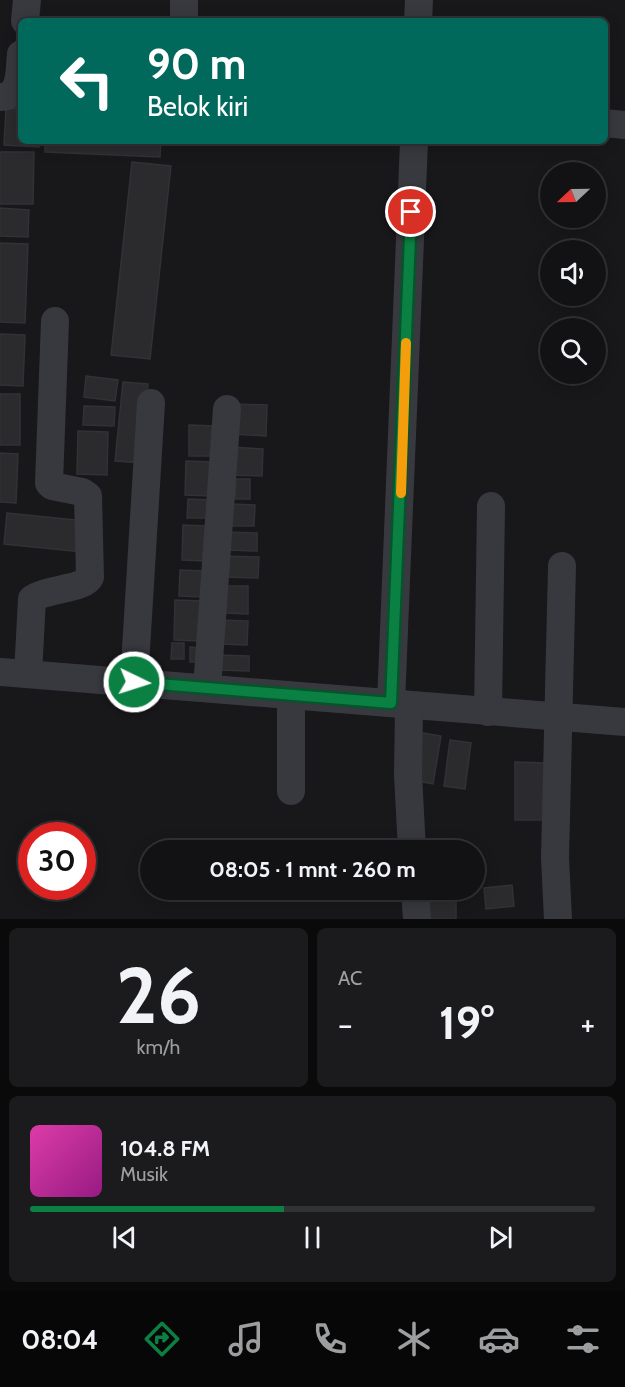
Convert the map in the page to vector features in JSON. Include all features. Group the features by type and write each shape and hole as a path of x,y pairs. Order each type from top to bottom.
{"street":[{"path":"24,18 27,0"},
{"path":"184,0 184,18"},
{"path":"418,18 419,0"},
{"path":"0,97 12,93 18,87"},
{"path":"608,123 625,125"},
{"path":"411,840 408,775 400,704 414,144"},
{"path":"28,674 32,599 40,593 85,583 90,577 88,496 82,492 49,483 55,321"},
{"path":"134,682 151,403"},
{"path":"207,688 227,409"},
{"path":"488,712 491,506"},
{"path":"558,919 555,858 562,566"},
{"path":"0,672 625,722"},
{"path":"291,696 291,791"},
{"path":"416,900 417,919"}],"building":[{"path":"6,108 18,109 18,144 39,144 39,147 4,145"},
{"path":"45,144 161,144 160,157 45,152"},
{"path":"0,152 34,152 33,204 0,204"},
{"path":"132,162 171,166 150,359 111,355"},
{"path":"0,208 29,210 28,237 0,236"},
{"path":"0,243 28,244 25,323 0,322"},
{"path":"0,334 25,335 23,386 0,385"},
{"path":"86,376 118,380 115,401 84,397"},
{"path":"123,382 148,384 141,463 115,461"},
{"path":"0,394 20,394 20,445 0,445"},
{"path":"234,404 267,405 266,436 233,434"},
{"path":"84,406 115,407 114,426 83,425"},
{"path":"189,425 214,426 213,456 189,456"},
{"path":"78,431 108,432 107,475 77,474"},
{"path":"231,447 263,449 262,476 230,475"},
{"path":"0,453 18,454 16,503 0,502"},
{"path":"186,461 212,462 211,496 185,495"},
{"path":"236,479 250,479 250,499 235,499"},
{"path":"188,499 212,500 211,518 187,518"},
{"path":"232,504 255,505 254,526 231,526"},
{"path":"7,513 85,521 82,552 4,544"},
{"path":"183,525 208,526 207,561 182,560"},
{"path":"227,532 257,533 257,551 226,550"},
{"path":"224,556 259,557 258,578 223,577"},
{"path":"180,570 206,571 206,597 179,596"},
{"path":"226,586 248,586 248,614 226,613"},
{"path":"175,600 202,601 201,641 174,640"},
{"path":"220,620 248,621 247,645 219,644"},
{"path":"172,643 184,643 184,659 171,659"},
{"path":"190,647 199,648 198,662 190,662"},
{"path":"219,655 249,656 249,671 218,670"},
{"path":"418,732 441,736 433,784 410,780"},
{"path":"450,740 471,743 465,789 444,786"},
{"path":"515,762 547,763 547,820 515,820"},
{"path":"512,885 514,906 486,909 485,888"},
{"path":"428,900 456,900 456,919 428,919"}],"slow traffic":[{"path":"401,493 406,343"}],"route":[{"path":"134,682 391,703 411,212"}]}
